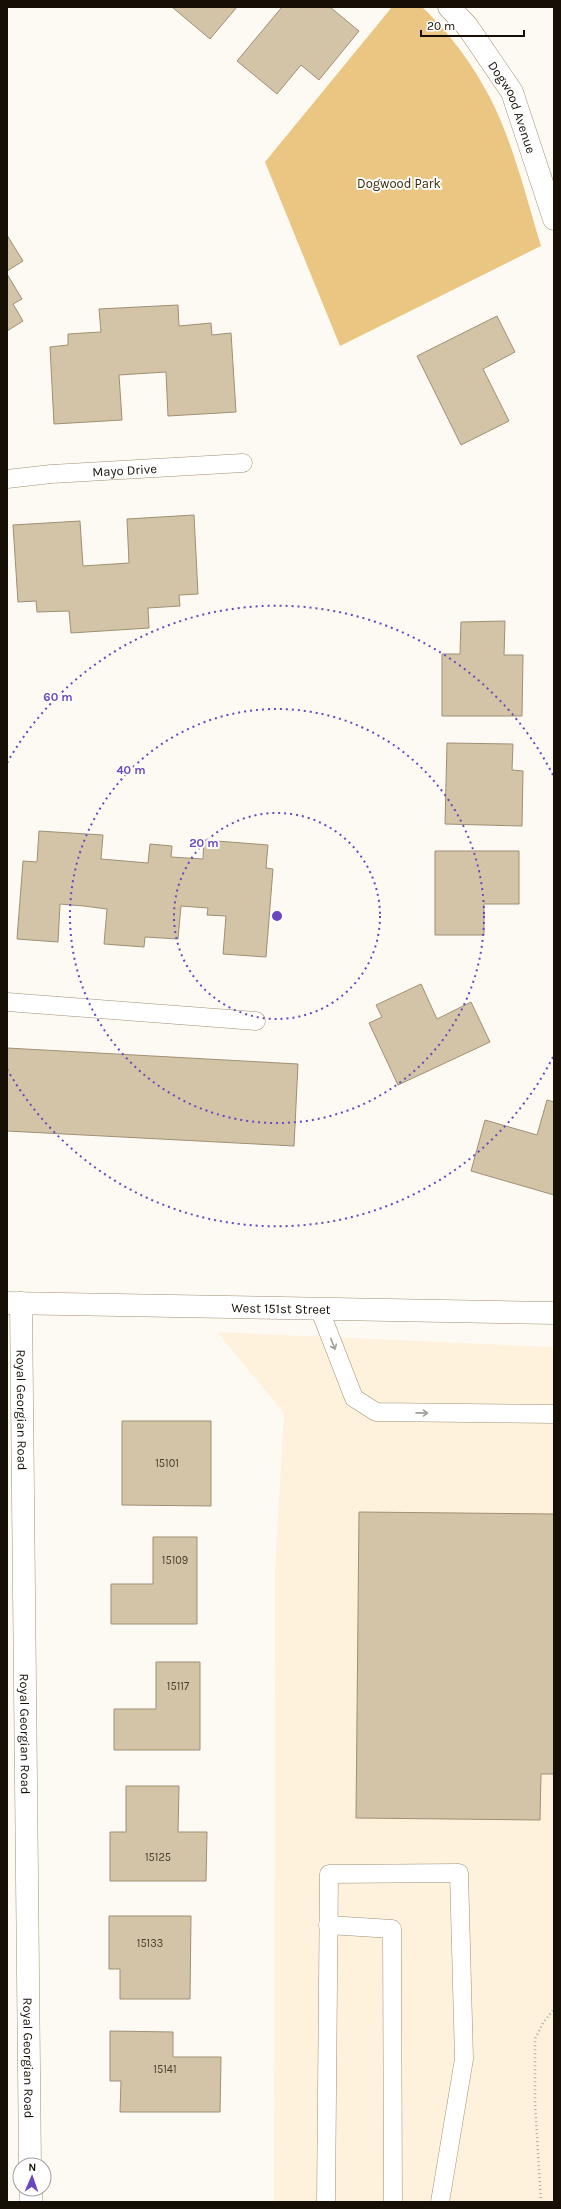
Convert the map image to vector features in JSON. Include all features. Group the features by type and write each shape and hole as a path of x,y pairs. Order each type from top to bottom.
{"street":[{"name":"Dogwood Avenue","path":"449,7 467,26 512,92 554,219"},
{"name":"West 151st Street","path":"14,1303 554,1313"},
{"name":"Royal Georgian Road","path":"14,1303 17,1692 30,2157"}],"lane":[{"name":"Mayo Drive","path":"7,479 50,474 243,463"},
{"path":"7,1002 256,1021"},
{"path":"319,1308 354,1398 376,1412 554,1414"},
{"path":"326,2202 329,1874 459,1873 464,2059 440,2202"},
{"path":"328,1925 392,1929 393,2202"}],"path":[{"path":"542,2202 535,2103 535,2039 543,2023 554,2009"}],"shaded area":[{"path":"217,1332 554,1347 554,2202 274,2202 275,1570 284,1413"}],"green space":[{"name":"Dogwood Park","path":"392,7 422,7 454,42 473,69 489,96 503,126 521,177 541,246 340,346 265,162"}],"building":[{"path":"172,7 237,7 210,39"},
{"path":"282,7 330,7 359,31 319,80 301,65 277,94 237,61"},
{"path":"7,235 23,261 7,271"},
{"path":"7,274 22,299 13,304 23,321 7,331"},
{"path":"178,305 179,326 211,323 212,335 231,333 236,412 168,416 166,372 119,375 122,420 54,424 50,347 68,345 68,334 101,332 99,309"},
{"path":"497,316 515,352 483,369 509,421 461,445 417,356"},
{"path":"194,515 198,594 179,595 180,606 148,608 149,628 71,633 69,611 37,612 36,601 18,602 13,525 80,521 83,566 129,563 127,519"},
{"path":"505,621 504,655 523,655 522,716 442,716 442,654 460,654 461,622"},
{"path":"447,743 513,744 512,770 523,771 522,826 445,824"},
{"path":"39,831 103,835 101,859 148,863 150,844 172,846 171,857 203,859 204,840 268,845 266,868 273,869 266,957 223,954 226,916 207,915 208,908 181,906 178,939 145,937 144,947 104,944 107,909 60,904 58,942 17,939 23,861 37,862"},
{"path":"435,851 519,851 519,904 484,904 484,935 435,935"},
{"path":"421,984 437,1019 471,1002 490,1042 398,1085 369,1023 382,1017 376,1005"},
{"path":"7,1048 298,1064 294,1146 7,1131"},
{"path":"547,1100 554,1102 554,1195 471,1171 485,1120 537,1135"},
{"path":"122,1421 211,1421 211,1506 122,1505"},
{"path":"359,1512 554,1514 554,1774 541,1774 540,1820 356,1818"},
{"path":"153,1537 197,1537 197,1624 111,1624 111,1584 153,1584"},
{"path":"156,1662 200,1662 200,1750 114,1750 114,1709 156,1709"},
{"path":"126,1786 179,1786 178,1832 207,1832 206,1881 110,1881 110,1832 126,1832"},
{"path":"109,1916 191,1916 190,1999 120,1999 120,1969 109,1969"},
{"path":"110,2031 173,2032 173,2057 221,2057 220,2112 120,2112 121,2081 110,2081"}]}
